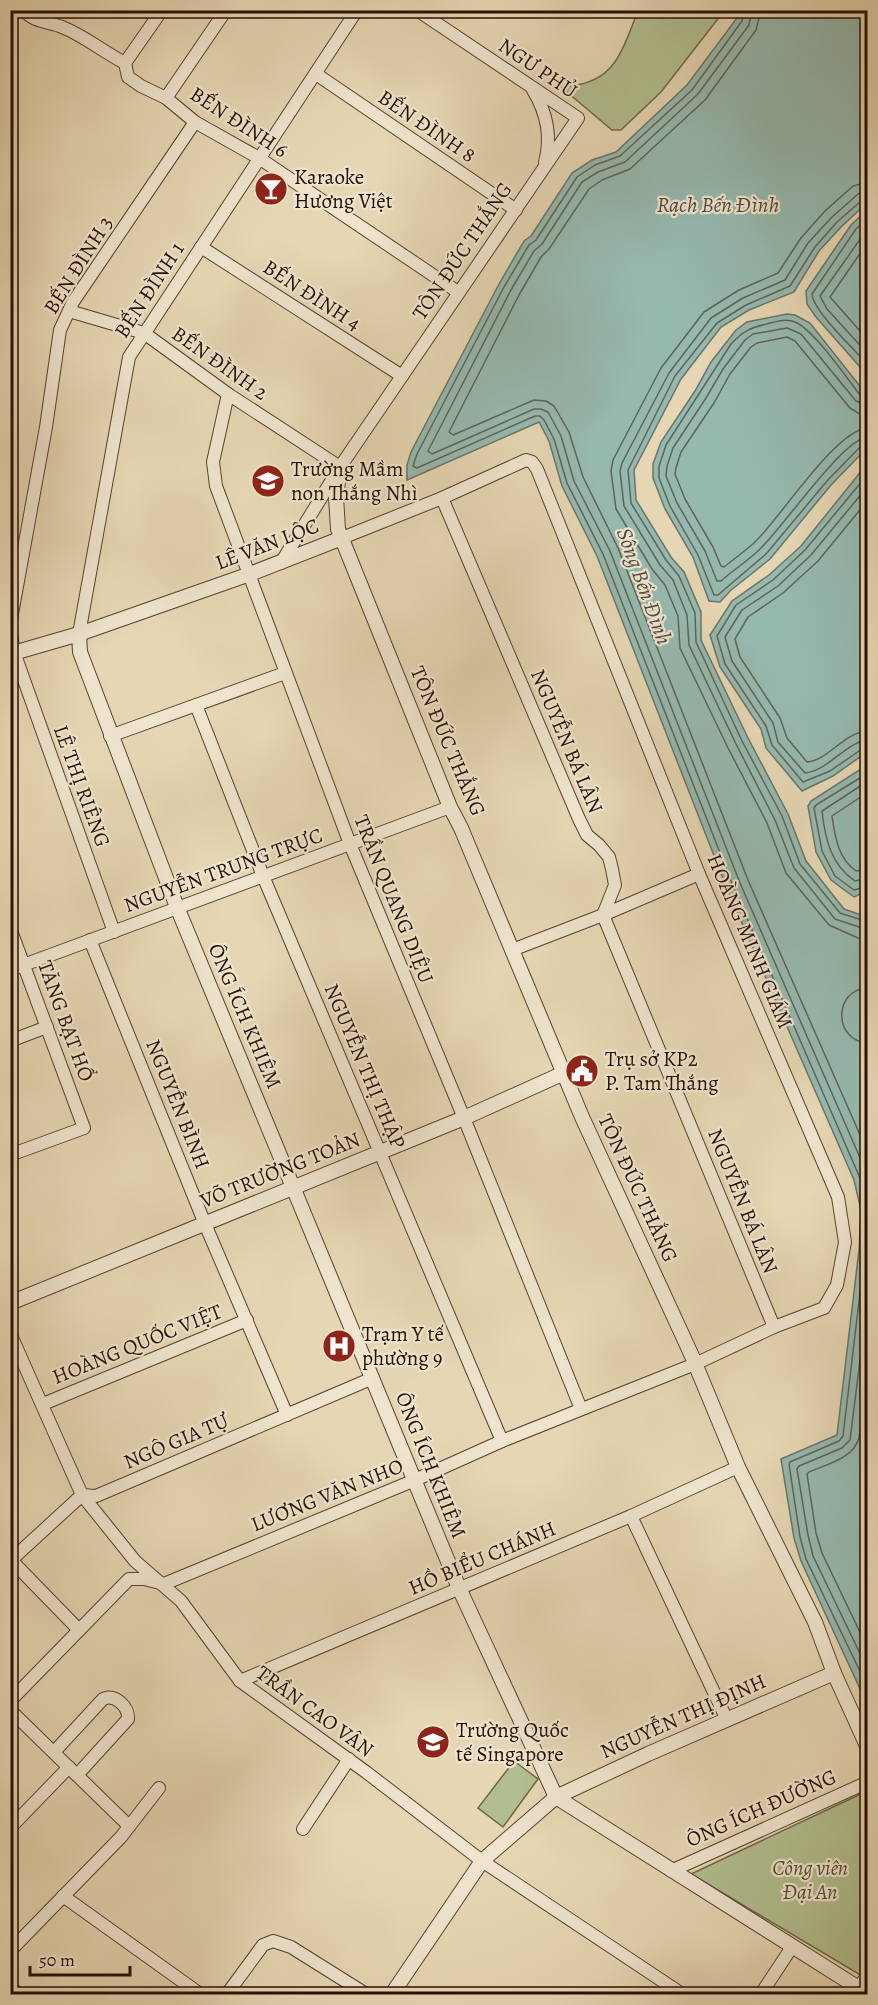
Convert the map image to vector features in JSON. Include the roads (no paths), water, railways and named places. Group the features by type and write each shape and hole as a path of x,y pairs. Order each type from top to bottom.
{"street":[{"path":"24,10 30,18 61,26 125,63 162,10"},
{"path":"166,98 226,10"},
{"name":"BẾN ĐÌNH 1","path":"79,634 129,357 357,10"},
{"name":"NGƯ PHỦ","path":"417,10 578,118"},
{"name":"BẾN ĐÌNH 6","path":"125,63 128,77 141,86 166,98 195,122 259,158 458,292"},
{"name":"BẾN ĐÌNH 8","path":"316,74 516,210"},
{"path":"531,87 546,114 548,153 543,169"},
{"name":"TÔN ĐỨC THẮNG","path":"281,563 340,467 578,118"},
{"name":"BẾN ĐÌNH 3","path":"12,653 10,627 46,427 60,330 69,311 195,122"},
{"name":"BẾN ĐÌNH 4","path":"201,247 402,376"},
{"name":"BẾN ĐÌNH 2","path":"69,311 144,333 228,394 340,467"},
{"name":"TRẦN QUANG DIỆU","path":"228,394 213,470 216,486 350,844 464,1118 581,1409"},
{"name":"LÊ VĂN LỘC","path":"12,653 79,634 281,563 442,498 526,460 532,462"},
{"name":"HOÀNG MINH GIÁM","path":"532,462 542,477 699,874 838,1197 843,1222 845,1242 841,1269 837,1285 824,1308 774,1327 695,1364"},
{"name":"TÔN ĐỨC THẮNG","path":"340,467 336,497 338,529 450,807 461,828 564,1073 695,1364 738,1467 798,1585 867,1748"},
{"name":"NGUYỄN BÁ LÂN","path":"442,498 579,819 587,835 599,844 609,857 615,885 603,915 774,1327"},
{"name":"ÔNG ÍCH KHIÊM","path":"79,634 80,652 110,736 177,907 459,1588 556,1797"},
{"name":"LÊ THỊ RIÊNG","path":"12,653 114,932"},
{"path":"110,736 285,674"},
{"name":"NGUYỄN THỊ THẬP","path":"196,705 263,876 502,1442"},
{"name":"NGUYỄN TRUNG TRỰC","path":"10,970 450,807"},
{"path":"512,950 603,915 699,874"},
{"name":"TĂNG BẠT HỔ","path":"10,928 84,1128 10,1155"},
{"name":"NGUYỄN BÌNH","path":"90,940 287,1415"},
{"path":"10,1041 47,1027"},
{"name":"VÕ TRƯỜNG TOẢN","path":"10,1303 464,1118 564,1073"},
{"name":"HOÀNG QUỐC VIỆT","path":"43,1404 247,1320"},
{"name":"TRẦN CAO VÂN","path":"10,1333 82,1495 135,1561 181,1601 240,1681 349,1759 482,1861 682,1995"},
{"name":"LƯƠNG VĂN NHO","path":"164,1584 581,1409 695,1364"},
{"name":"NGÔ GIA TỰ","path":"82,1495 96,1496 373,1378"},
{"name":"HỒ BIỂU CHÁNH","path":"240,1681 631,1516 738,1467"},
{"path":"79,1630 11,1560 82,1495"},
{"path":"631,1516 727,1720"},
{"path":"10,1701 129,1580 144,1579 164,1584"},
{"name":"NGUYỄN THỊ ĐỊNH","path":"392,1995 482,1861 556,1797 834,1673"},
{"path":"10,1828 128,1719 127,1710 115,1698 108,1696 54,1752"},
{"path":"10,1710 129,1826"},
{"path":"303,1829 349,1759"},
{"name":"ÔNG ÍCH ĐƯỜNG","path":"670,1870 867,1782"},
{"path":"10,1951 121,1838 159,1788"},
{"path":"556,1797 863,1991 867,1974"},
{"path":"63,1896 200,1995"},
{"path":"227,1995 263,1945 273,1941 291,1947 366,1995"},
{"path":"761,1995 792,1947"},
{"path":"10,1987 19,1995"}],"water":[{"name":"Rạch Bến Đình","path":"739,11 867,11 867,203 819,251 794,292 749,310 721,327 681,379 634,470 636,500 671,557 684,572 701,612 701,640 788,814 806,861 844,909 867,917 868,997 864,1016 868,1031 867,1704 801,1561 794,1538 781,1459 837,1435 859,1250 861,1210 854,1180 727,889 597,556 562,486 549,441 539,422 407,480 407,465 411,452 499,284 524,241 531,236 572,173 592,160 616,152 687,85 737,18"},
{"path":"867,210 867,375 816,317 807,304 806,291 851,225"},
{"path":"787,314 795,315 810,323 867,395 867,448 831,485 770,559 730,591 720,602 709,601 693,557 665,509 653,478 653,464 661,442 695,391 711,362 736,330 747,322"},
{"path":"867,464 867,752 833,776 802,791 766,748 761,729 720,667 710,635 732,601 769,575 801,546"},
{"path":"867,765 867,891 854,897 831,880 816,852 808,806 811,801"}],"place":[{"name":"Karaoke Hương Việt","path":"271,189"},
{"name":"Trường Mầm non Thắng Nhì","path":"268,481"},
{"name":"Trụ sở KP2 P. Tam Thắng","path":"582,1071"},
{"name":"Trạm Y tế phường 9","path":"339,1346"},
{"name":"Trường Quốc tế Singapore","path":"433,1742"}],"water label":[{"name":"Sông Bến Đình","path":"645,586"}],"park label":[{"name":"Công viên Đại An","path":"810,1880"}]}
